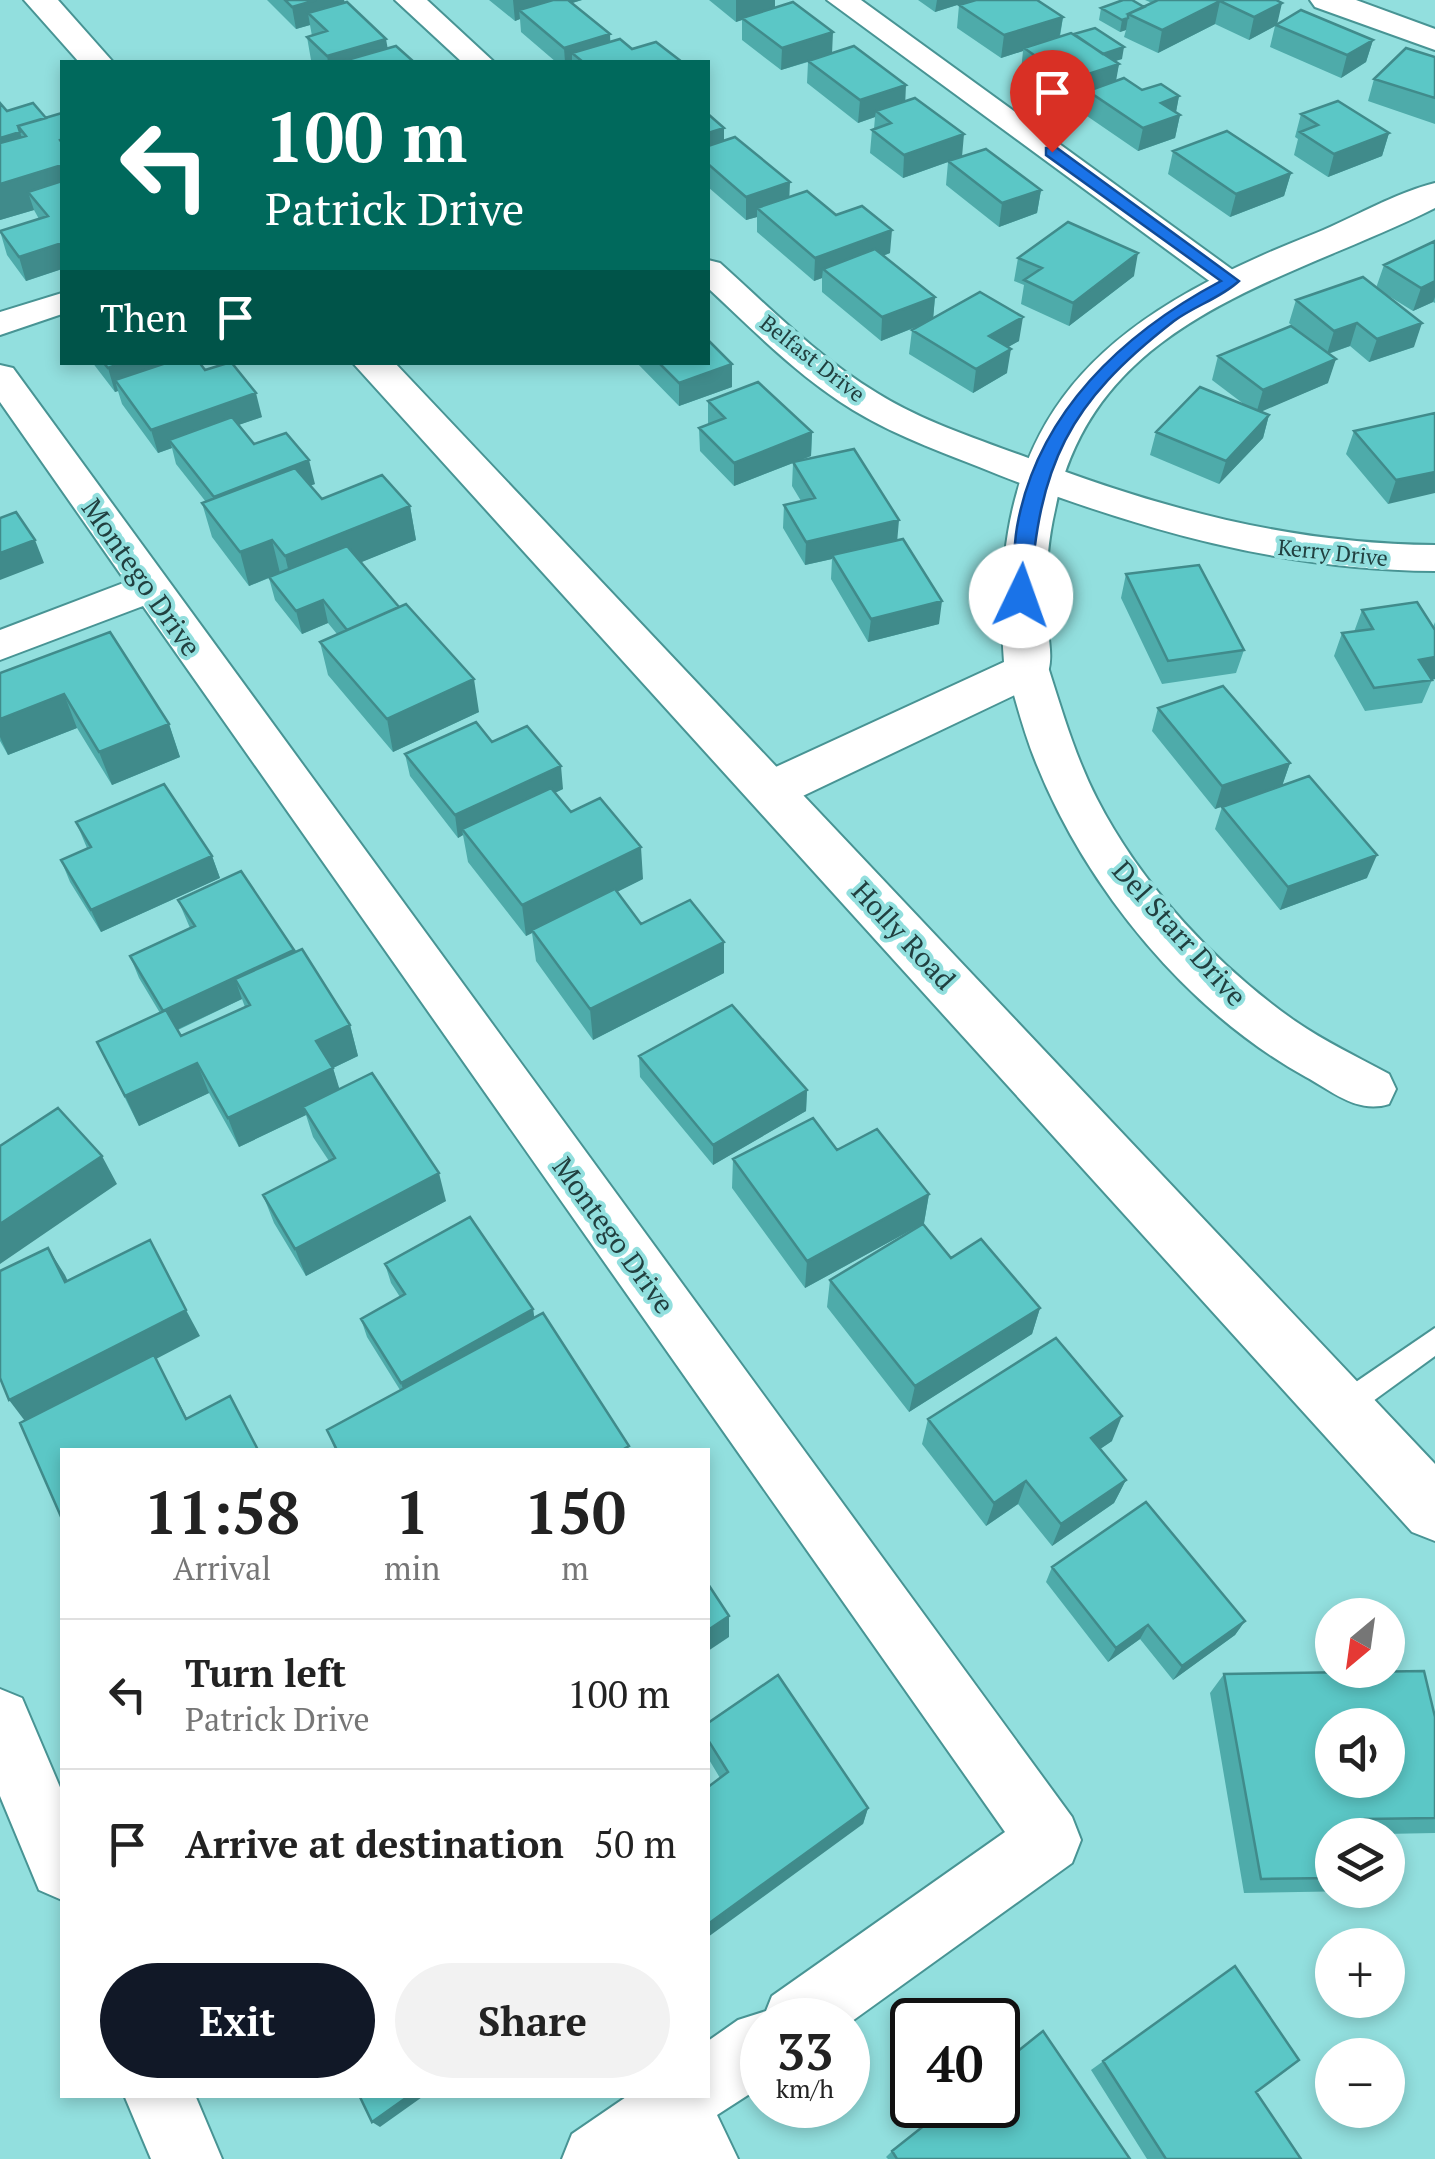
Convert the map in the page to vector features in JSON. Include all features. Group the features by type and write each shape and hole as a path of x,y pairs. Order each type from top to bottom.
{"main road":[{"path":"40,0 94,60"},
{"path":"1326,0 1435,40"},
{"name":"Del Starr Drive","path":"1028,670 1021,623 1026,528 1039,477 1064,423 1097,381 1138,341 1180,309 1232,281 1435,194"},
{"name":"Holly Road","path":"375,365 1435,1510"},
{"path":"770,790 1028,670"}],"street":[{"path":"410,0 477,60"},
{"path":"842,0 1232,281"},
{"name":"Belfast Drive","path":"710,272 808,361 865,402 934,436 1039,477"},
{"path":"0,324 60,304"},
{"name":"Montego Drive","path":"0,376 1049,1840 827,1998"},
{"name":"Kerry Drive","path":"1039,477 1232,540 1380,560 1435,558"},
{"path":"0,646 150,588"},
{"name":"Del Starr Drive","path":"1028,670 1060,768 1090,826 1138,895 1205,970 1268,1029 1371,1088"},
{"path":"0,1720 60,1862"},
{"path":"710,2094 740,2065"},
{"path":"160,2098 186,2159"},
{"path":"596,2159 693,2111"}],"lane":[{"path":"1341,1408 1435,1340"}],"building":[{"path":"285,0 316,0 292,7"},
{"path":"568,0 610,34 564,48 519,10"},
{"path":"976,0 1037,0 1063,17 1004,35 959,5"},
{"path":"1123,0 1144,7 1122,20 1101,8"},
{"path":"1158,0 1276,0 1282,3 1254,17 1220,1 1162,30 1128,14"},
{"path":"347,2 386,39 327,56 307,37 327,31 308,13"},
{"path":"793,2 833,32 782,48 742,18"},
{"path":"1301,10 1373,40 1347,55 1276,25"},
{"path":"1095,28 1124,47 1103,54 1074,34"},
{"path":"1071,33 1119,64 1070,80 1024,48"},
{"path":"620,39 632,49 656,42 679,60 581,60 572,53"},
{"path":"396,46 412,60 347,60"},
{"path":"854,46 906,85 860,100 808,61"},
{"path":"1406,48 1435,57 1435,98 1374,79"},
{"path":"1124,78 1142,90 1161,84 1179,96 1161,103 1180,115 1143,128 1088,91"},
{"path":"915,98 964,134 904,155 872,130 891,123 876,111"},
{"path":"1338,101 1389,133 1334,154 1300,132 1318,125 1301,114"},
{"path":"0,103 7,111 33,103 46,118 18,126 20,132 0,138"},
{"path":"60,114 60,166 0,184 0,143 26,136 18,126"},
{"path":"710,116 724,128 710,132"},
{"path":"1227,131 1291,173 1236,194 1173,151"},
{"path":"735,137 790,182 746,197 710,166 710,145"},
{"path":"986,149 1041,190 1002,203 948,161"},
{"path":"60,182 60,244 19,257 0,231 48,216 28,192"},
{"path":"807,191 836,215 862,206 892,230 815,258 757,208"},
{"path":"1068,222 1138,253 1073,303 1024,280 1042,268 1018,258"},
{"path":"1435,241 1435,281 1421,288 1384,265"},
{"path":"875,249 935,297 882,317 823,269"},
{"path":"1363,277 1422,323 1377,339 1357,323 1334,331 1296,300"},
{"path":"980,292 1023,317 989,336 1011,349 976,369 912,330"},
{"path":"1291,326 1336,359 1263,390 1218,356"},
{"path":"710,342 732,364 679,383 661,365 710,365"},
{"path":"160,365 201,365 205,370 233,365 256,393 151,430 115,380"},
{"path":"758,382 812,432 734,463 699,428 725,418 708,401"},
{"path":"1200,387 1269,415 1226,461 1156,432"},
{"path":"1435,413 1435,472 1396,480 1354,431"},
{"path":"232,417 254,444 286,433 309,460 214,497 169,440"},
{"path":"854,449 899,520 806,542 784,505 815,498 793,462"},
{"path":"295,468 322,499 382,475 410,506 285,556 272,540 240,552 202,503"},
{"path":"16,512 35,540 0,553 0,518"},
{"path":"903,539 942,601 871,619 832,555"},
{"path":"347,546 399,607 347,630 323,600 296,611 269,577"},
{"path":"1199,565 1244,650 1168,661 1126,574"},
{"path":"1417,602 1435,630 1435,657 1419,660 1432,680 1374,688 1342,633 1373,629 1362,610"},
{"path":"406,604 474,679 387,719 320,642"},
{"path":"110,632 169,724 99,752 64,694 0,719 0,673"},
{"path":"1223,686 1290,763 1222,786 1158,708"},
{"path":"476,722 492,742 527,726 561,766 455,815 405,754"},
{"path":"1309,776 1377,855 1288,887 1222,807"},
{"path":"164,784 212,856 91,910 61,860 91,847 76,822"},
{"path":"551,788 571,812 600,798 641,847 522,905 462,829"},
{"path":"241,871 294,950 163,1011 130,956 195,926 178,900"},
{"path":"615,889 641,924 690,900 724,942 590,1009 532,930"},
{"path":"302,949 350,1025 316,1041 333,1068 228,1118 197,1063 125,1096 97,1042 166,1010 181,1036 250,1005 235,979"},
{"path":"732,1005 807,1090 713,1145 639,1056"},
{"path":"372,1073 439,1173 295,1249 263,1195 335,1158 303,1107"},
{"path":"58,1108 102,1156 0,1224 0,1146"},
{"path":"813,1118 837,1150 877,1129 929,1194 807,1261 733,1159"},
{"path":"470,1217 533,1309 401,1383 361,1319 405,1294 385,1264"},
{"path":"923,1224 951,1258 981,1239 1040,1308 915,1386 830,1280"},
{"path":"150,1240 186,1310 9,1400 0,1378 0,1271 48,1248 65,1282"},
{"path":"543,1313 629,1446 336,1448 327,1430"},
{"path":"1056,1338 1122,1416 1091,1438 1126,1480 1061,1524 1026,1481 994,1503 928,1419"},
{"path":"154,1355 186,1419 230,1396 257,1448 60,1448 60,1514 20,1423"},
{"path":"1146,1502 1245,1621 1182,1666 1148,1625 1116,1648 1052,1567"},
{"path":"710,1587 729,1616 710,1629"},
{"path":"1405,1671 1424,1671 1435,1717 1435,1818 1315,1818 1315,1878 1261,1879 1224,1674 1315,1673 1315,1688 1405,1688"},
{"path":"778,1675 868,1808 710,1923 710,1786 728,1772 710,1743 710,1722"},
{"path":"1235,1966 1299,2060 1256,2092 1301,2159 1166,2159 1103,2061"},
{"path":"1043,2031 1130,2159 897,2159 892,2151 921,2128 1020,2128 1020,2049"},
{"path":"360,2098 406,2098 372,2122"}],"route":[{"path":"1021,596 1026,528 1039,477 1064,423 1097,381 1138,341 1180,309 1232,281 1052,152"}]}
